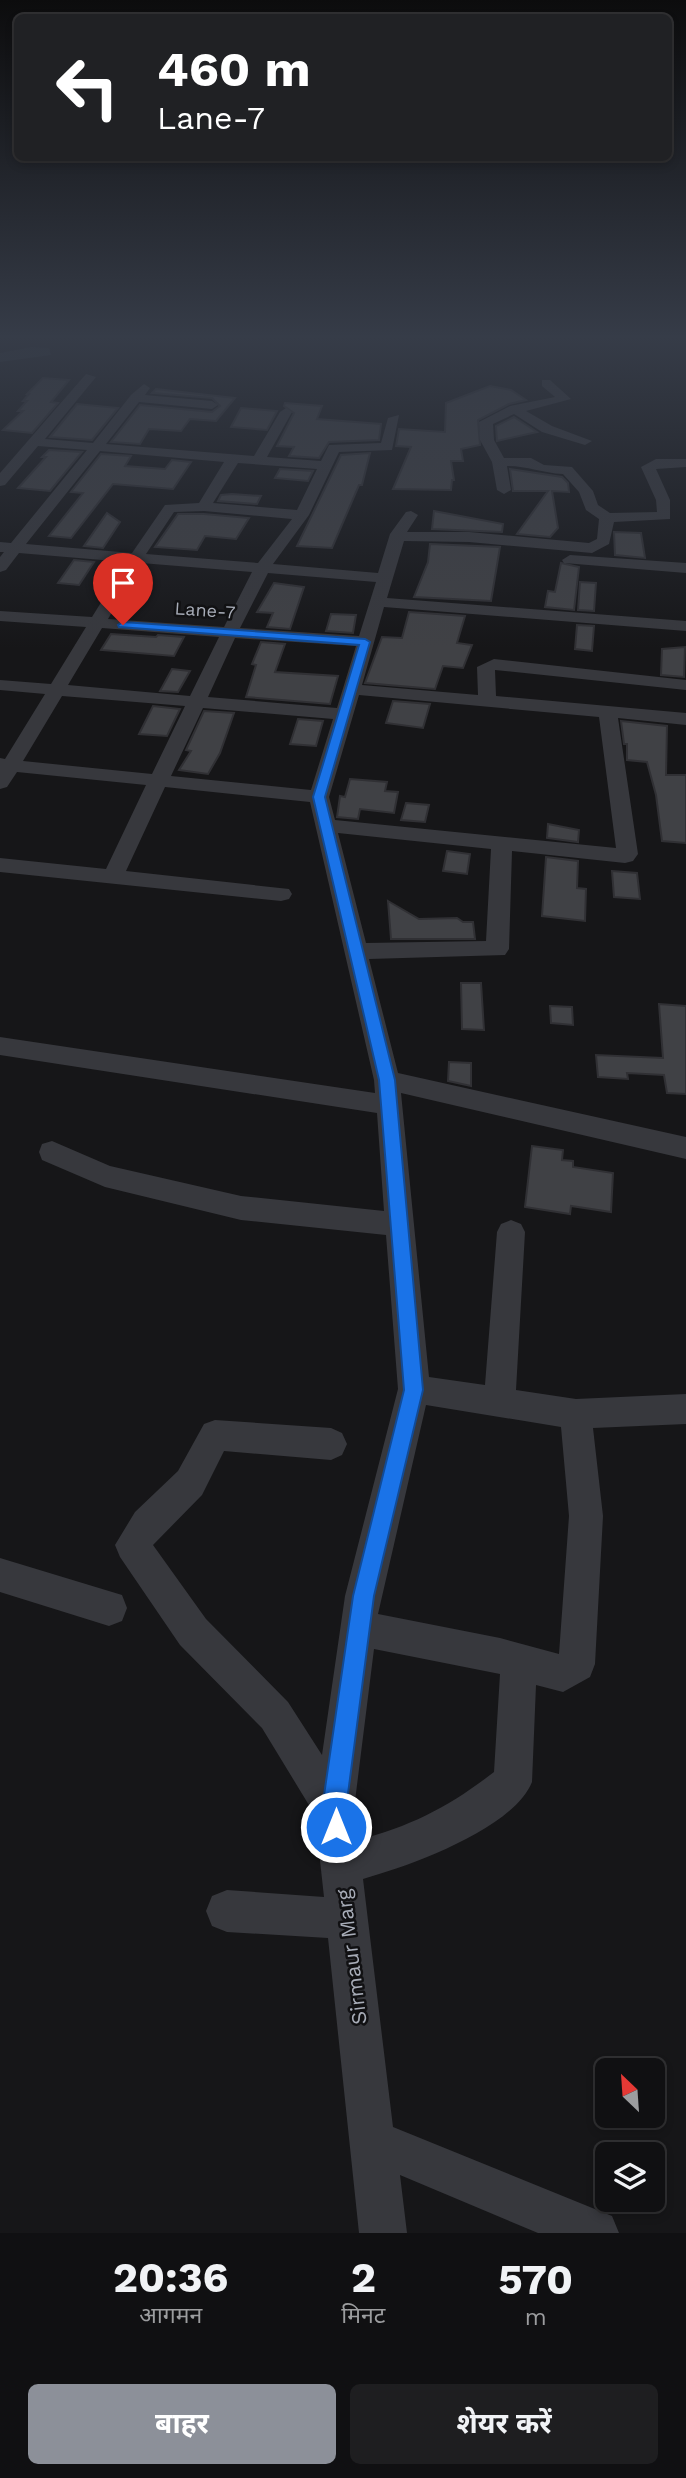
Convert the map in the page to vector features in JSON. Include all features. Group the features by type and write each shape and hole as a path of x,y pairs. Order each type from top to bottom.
{"street":[{"path":"0,482 37,439"},
{"path":"0,567 7,547 104,439"},
{"path":"258,460 270,439"},
{"path":"113,876 263,567 302,515 336,446 390,446 391,439"},
{"path":"487,439 499,463 504,490"},
{"path":"35,442 325,466"},
{"path":"204,507 233,459"},
{"path":"499,463 531,462 541,470 567,470 586,491 591,507 607,518 686,517"},
{"path":"665,516 663,500 648,467 656,463 686,463"},
{"path":"0,783 5,765 57,690 136,558 170,508 204,507 302,515"},
{"path":"7,547 263,567 394,552 469,537 592,548 604,541 607,518"},
{"path":"394,552 470,554 686,568"},
{"path":"394,552 686,626"},
{"name":"Sirmaur Marg","path":"383,2233 334,1809 363,1596 414,1390 388,1093 323,811 348,701 394,552"},
{"name":"Lane-7","path":"0,616 365,642"},
{"path":"487,703 486,667 494,664 686,685"},
{"path":"0,685 199,701 487,703 686,719"},
{"path":"5,765 159,781 502,843 621,857 627,854 608,713"},
{"path":"356,951 497,949 502,843"},
{"path":"0,865 281,894"},
{"path":"0,1045 507,1105 686,1148"},
{"path":"52,1153 105,1176 242,1208 399,1224"},
{"path":"499,1403 511,1232"},
{"path":"414,1390 576,1414 686,1409"},
{"path":"359,1628 519,1661 563,1674 577,1664 586,1516 576,1414"},
{"path":"331,1444 215,1435 190,1483 147,1524 132,1545 193,1632 275,1715 334,1809"},
{"path":"0,1575 109,1608"},
{"path":"341,1865 403,1848 469,1816 513,1782 519,1661"},
{"path":"227,1911 347,1919"},
{"path":"373,2141 536,2221 595,2233"}],"building":[{"path":"113,439 143,439 140,444 111,442"},
{"path":"280,439 379,439 329,442 319,458 289,456 294,447 277,446"},
{"path":"397,439 480,439 480,445 461,449 463,461 451,461 454,480 451,490 393,489 411,447 396,446"},
{"path":"49,450 82,452 50,491 18,488 46,457 42,457"},
{"path":"370,453 362,485 359,485 332,548 297,546 341,455"},
{"path":"101,454 131,456 125,466 165,469 172,460 191,462 173,489 113,484 71,538 49,536 83,493 71,492"},
{"path":"280,469 313,471 308,481 275,478"},
{"path":"510,469 562,477 568,483 569,492 552,491 558,528 550,537 517,534 548,491 513,491"},
{"path":"221,495 261,496 257,504 218,501"},
{"path":"434,511 503,524 502,532 432,529"},
{"path":"107,513 120,522 103,548 84,546"},
{"path":"178,514 249,518 236,539 205,536 197,550 155,547"},
{"path":"614,532 641,533 645,558 615,555"},
{"path":"430,544 500,547 491,601 414,597 428,562"},
{"path":"74,560 94,562 79,585 58,583"},
{"path":"561,563 579,567 574,610 545,607 548,591 555,592"},
{"path":"580,582 596,583 594,611 578,610"},
{"path":"274,583 304,587 290,629 267,627 273,613 257,612"},
{"path":"409,612 465,616 457,643 472,645 463,668 443,666 435,689 365,683 382,637 402,638"},
{"path":"331,614 356,615 353,633 326,631"},
{"path":"577,625 594,626 592,651 575,649"},
{"path":"111,634 184,637 174,656 101,650"},
{"path":"261,642 285,644 275,672 338,676 330,704 246,697 256,665 252,664"},
{"path":"685,647 684,677 661,675 662,649"},
{"path":"172,669 190,671 178,692 160,691"},
{"path":"393,701 430,704 423,728 386,723"},
{"path":"153,706 180,709 167,736 139,734"},
{"path":"204,711 234,713 220,753 208,774 179,770 191,751 186,750"},
{"path":"298,719 323,721 316,746 290,744"},
{"path":"621,721 667,726 666,775 686,775 686,843 662,841 656,795 647,762 627,760 627,744 624,744"},
{"path":"350,779 387,782 385,791 398,792 394,813 360,809 358,819 337,817 340,796 345,797"},
{"path":"406,803 429,805 425,822 401,820"},
{"path":"548,824 579,830 578,842 547,838"},
{"path":"447,851 470,854 467,874 443,871"},
{"path":"546,857 578,861 577,888 586,889 585,921 542,916"},
{"path":"612,871 637,873 640,899 614,897"},
{"path":"388,901 419,919 457,918 463,922 473,922 475,939 391,939"},
{"path":"461,983 481,983 484,1030 462,1029"},
{"path":"659,1004 686,1006 686,1094 667,1093 664,1075 627,1073 628,1079 598,1077 596,1055 663,1058"},
{"path":"550,1006 572,1007 573,1025 551,1023"},
{"path":"449,1062 471,1063 471,1086 448,1081"},
{"path":"532,1146 563,1150 562,1160 573,1161 573,1167 613,1173 611,1212 571,1206 570,1214 525,1207"}],"route":[{"path":"123,625 365,642 319,797 387,1080 414,1390 363,1596 334,1809 336,1827"}]}
